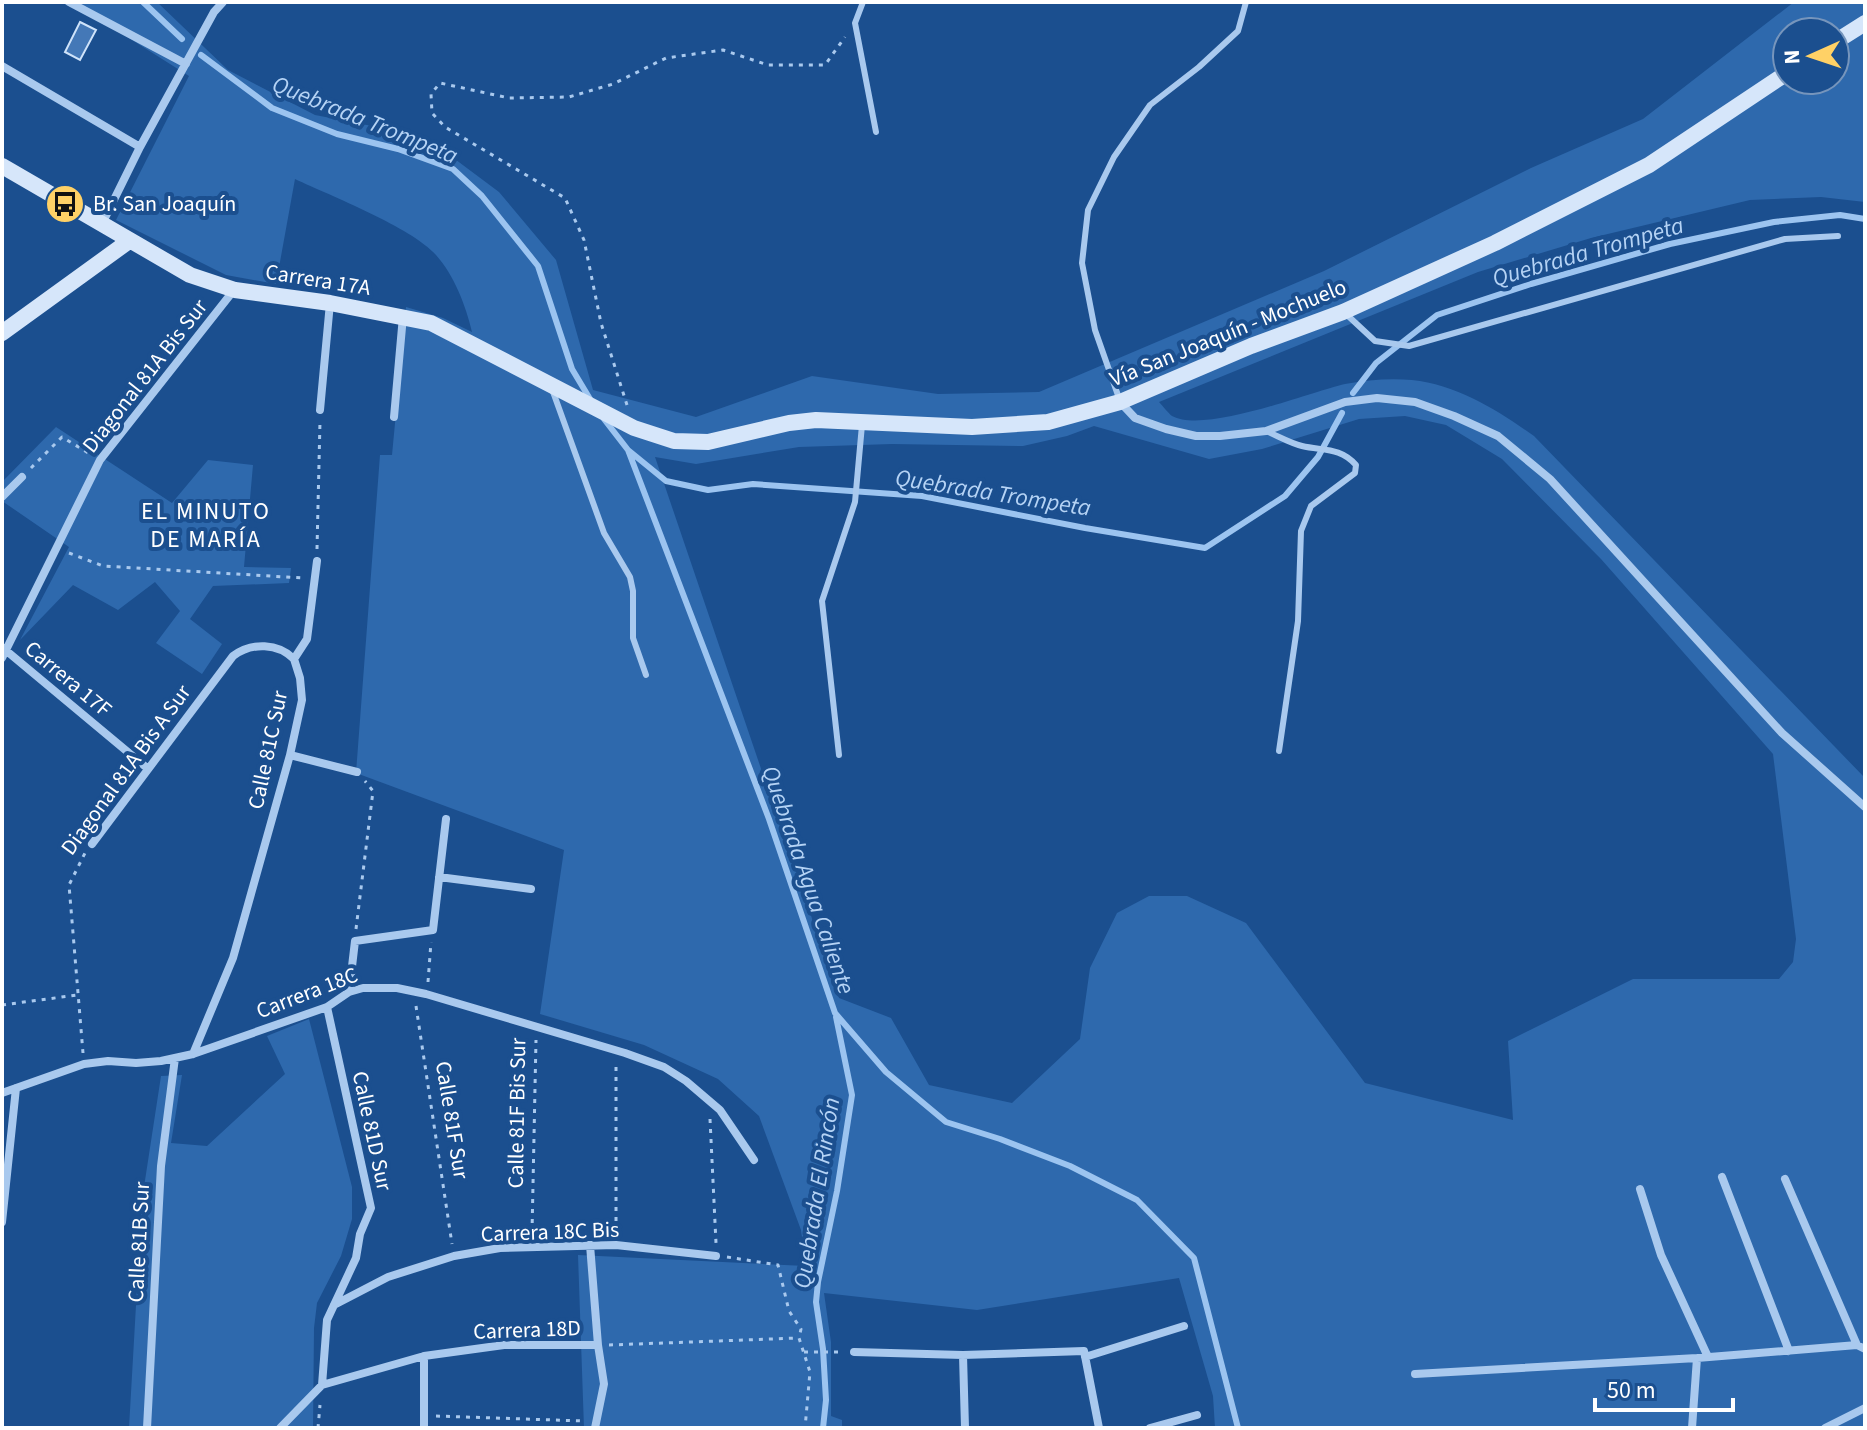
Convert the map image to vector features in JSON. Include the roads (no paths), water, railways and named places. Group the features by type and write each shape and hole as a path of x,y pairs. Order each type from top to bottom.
{"street":[{"path":"69,2 186,64"},
{"path":"102,225 140,147 223,2"},
{"path":"2,66 140,147"},
{"name":"Vía San Joaquín - Mochuelo","path":"634,428 674,441 708,442 789,423 862,421 972,427 1048,422 1120,402 1251,346 1343,312 1495,243 1649,165 1771,84"},
{"name":"Carrera 17A","path":"2,166 190,275 235,290 330,303 431,323 634,428"},
{"path":"4,330 129,241"},
{"name":"Diagonal 81A Bis Sur","path":"3,652 100,460 235,290"},
{"path":"320,410 330,303"},
{"path":"394,417 403,316"},
{"path":"1120,402 1135,418 1196,436 1266,431 1345,402 1377,398 1415,402 1498,436 1550,479 1782,733 1865,807"},
{"path":"2,497 22,477"},
{"path":"294,659 307,639 317,561"},
{"name":"Diagonal 81A Bis A Sur","path":"92,844 228,660 239,652 259,646 278,648 294,659"},
{"name":"Carrera 17F","path":"3,652 147,768"},
{"name":"Calle 81C Sur","path":"193,1054 233,958 290,755 302,700 294,659"},
{"path":"290,755 357,772"},
{"path":"349,992 355,941 433,930 446,819"},
{"path":"439,877 531,889"},
{"name":"Carrera 18C","path":"2,1093 84,1064 108,1061 136,1063 193,1054 327,1007 349,992 380,988 414,990 664,1067 709,1099 737,1132 754,1160"},
{"name":"Calle 81D Sur","path":"322,1385 327,1320 356,1258 360,1234 371,1208 327,1007"},
{"name":"Calle 81B Sur","path":"147,1428 161,1166 175,1058"},
{"path":"2,1222 16,1088"},
{"path":"1722,1177 1789,1351"},
{"path":"1415,1374 1861,1347 1785,1179"},
{"path":"1640,1189 1661,1255 1708,1357"},
{"path":"590,1245 604,1384 596,1425"},
{"name":"Carrera 18C Bis","path":"334,1305 388,1277 454,1256 500,1248 616,1245 716,1256"},
{"path":"854,1352 1084,1354 1184,1326"},
{"name":"Carrera 18D","path":"280,1428 322,1385 424,1356 504,1345 598,1345"},
{"path":"1084,1354 1099,1428"},
{"path":"963,1355 965,1428"},
{"path":"424,1356 424,1428"},
{"path":"1692,1428 1697,1358"},
{"path":"1825,1428 1865,1408"},
{"path":"1150,1428 1197,1415"}],"lane":[{"path":"863,2 855,23 876,132"},
{"path":"1120,402 1095,330 1082,263 1088,210 1114,157 1150,105 1199,67 1238,31 1246,2"},
{"path":"1343,312 1375,341 1409,346 1785,239 1838,236"},
{"path":"551,385 604,533 630,577 633,638 646,675"},
{"path":"839,755 822,601 855,502 862,421"},
{"path":"1266,431 1302,446 1330,449 1348,456 1356,465 1355,473 1311,506 1301,531 1298,621 1279,751"}],"waterway":[{"name":"Quebrada Trompeta","path":"143,2 182,39"},
{"name":"Quebrada Trompeta","path":"201,55 272,108 337,134 398,149 453,169 482,196 538,266 572,369 590,399"},
{"name":"Quebrada Trompeta","path":"1353,393 1376,363 1437,315 1670,244 1774,222 1840,215 1865,219"},
{"name":"Quebrada Trompeta","path":"604,419 628,450 666,481 708,490 753,484 922,496 1205,548 1285,496 1318,457 1342,413"},
{"name":"Quebrada Agua Caliente","path":"628,450 769,819 835,1013 886,1072 946,1122 1070,1166 1137,1200 1194,1258 1238,1428"},
{"name":"Quebrada El Rincón","path":"823,1428 826,1400 816,1302 852,1095 836,1017"}],"place":[{"name":"Br. San Joaquín","path":"65,204"}],"district":[{"name":"EL MINUTO DE MARÍA","path":"206,525"}]}
